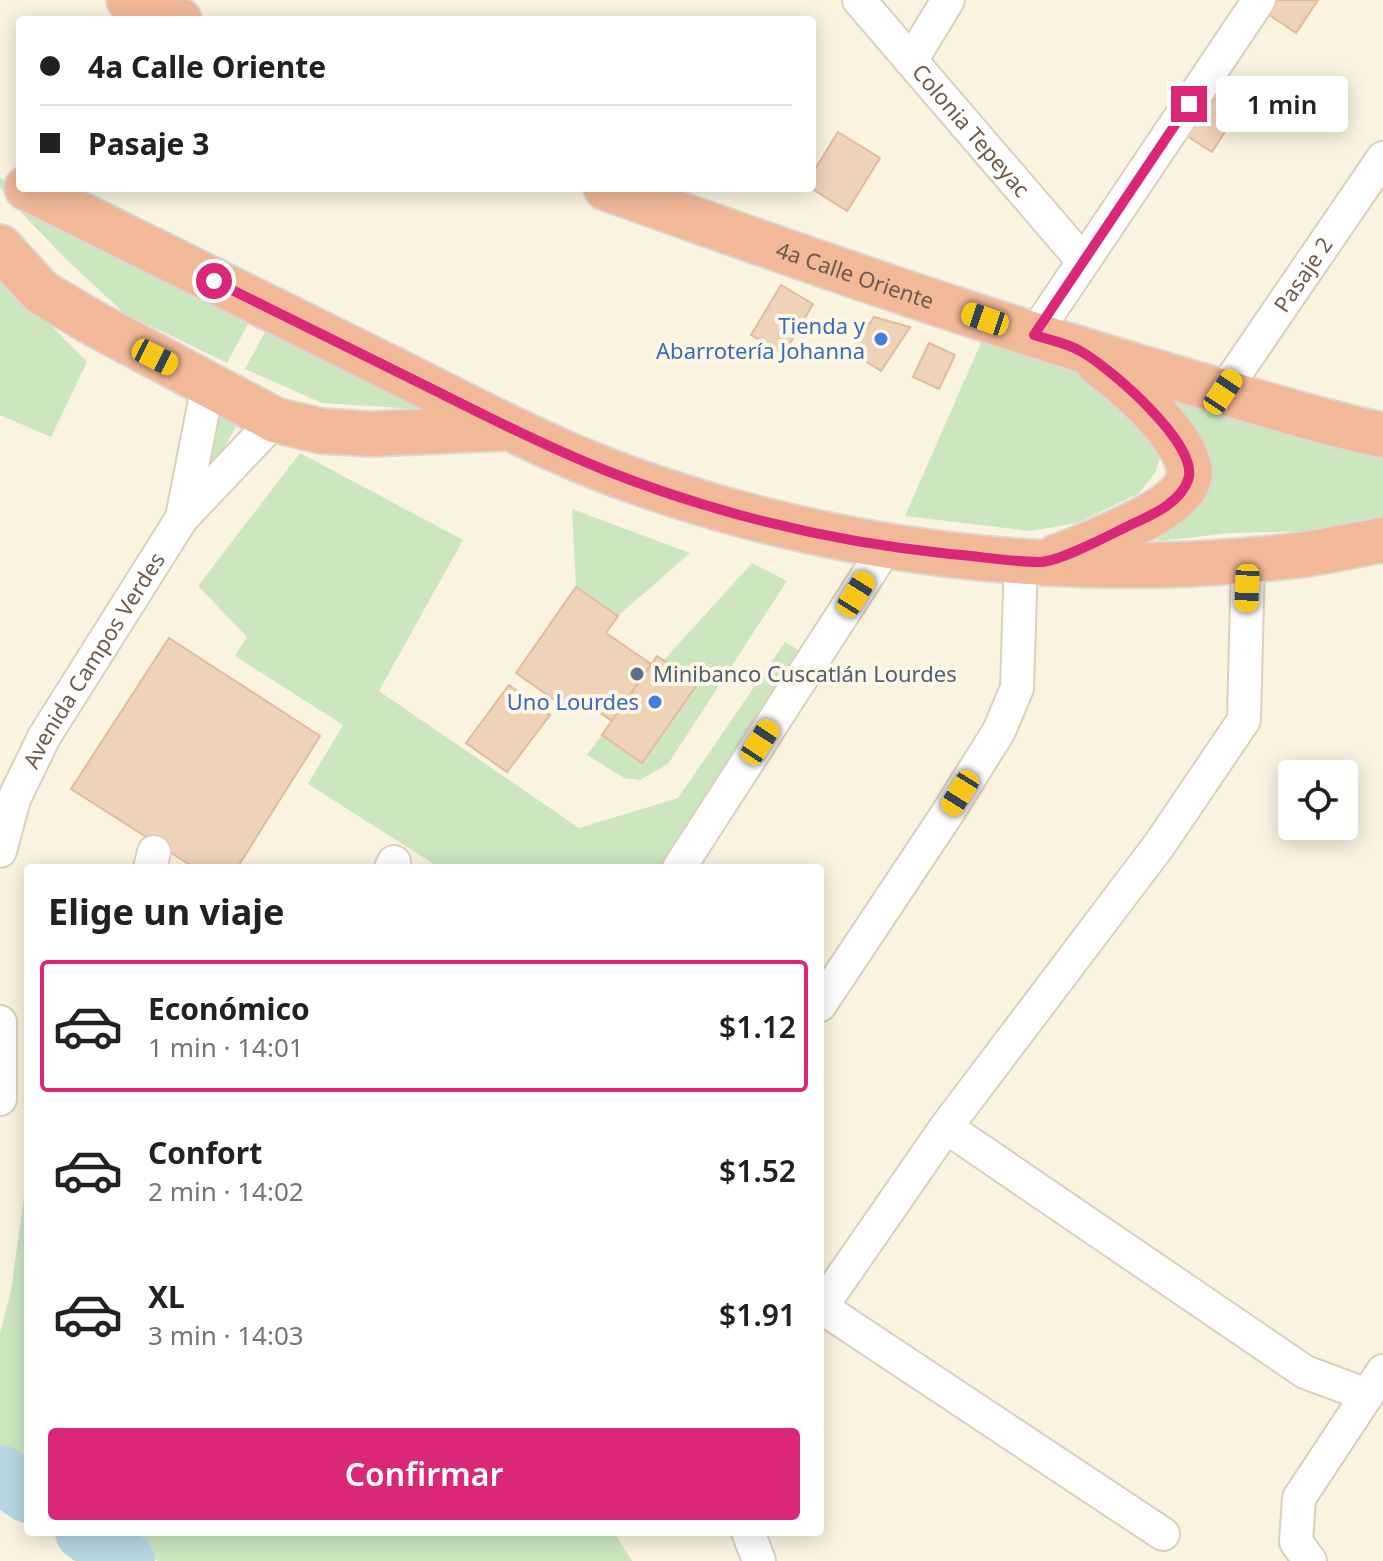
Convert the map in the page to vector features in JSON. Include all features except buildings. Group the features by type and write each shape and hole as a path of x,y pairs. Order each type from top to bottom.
{"highway":[{"path":"129,0 169,16"},
{"path":"35,192 512,428 607,471 758,520 886,547 1033,561 1156,566 1293,556 1383,540"},
{"name":"4a Calle Oriente","path":"617,192 811,261 1080,350 1329,424 1383,435"},
{"path":"0,247 41,292 275,420 321,431 371,434 512,428"},
{"path":"1033,561 1100,540 1161,510 1189,480 1190,468 1185,455 1160,421 1121,379 1080,350"}],"street":[{"name":"Colonia Tepeyac","path":"859,0 1083,261"},
{"path":"911,61 948,0"},
{"path":"1034,335 1259,0"},
{"name":"Pasaje 2","path":"1223,392 1383,158"},
{"name":"Avenida Campos Verdes","path":"182,518 208,385"},
{"name":"Avenida Campos Verdes","path":"0,851 14,799 44,737 182,518 275,420"},
{"path":"682,864 886,547"},
{"path":"824,1304 946,1127 1160,844 1244,720 1248,560"},
{"path":"824,999 999,731 1017,688 1033,561"},
{"path":"0,1022 0,1099"},
{"path":"0,1029 24,1032"},
{"path":"946,1127 1305,1372 1375,1383 1299,1498 1296,1542 1310,1561"},
{"path":"824,1310 1163,1534"},
{"path":"750,1536 759,1561"}],"green space":[{"path":"0,178 16,186 16,192 28,192 257,307 227,363 124,313 67,260 0,187"},
{"path":"0,274 87,362 51,437 0,415"},
{"path":"274,316 472,404 416,409 322,403 245,369"},
{"path":"987,329 1075,355 1161,455 1155,473 1138,494 1077,523 1031,531 905,516"},
{"path":"1159,385 1383,450 1383,520 1316,531 1230,533 1160,541 1137,530 1173,514"},
{"path":"228,394 249,403 205,482 196,477"},
{"path":"300,453 463,540 379,691 579,828 678,798 785,642 806,655 664,864 434,864 308,784 343,725 235,656 247,637 198,586"},
{"path":"572,509 690,553 618,616 576,587"},
{"name":"Uno Lourdes","path":"752,563 787,581 668,764 640,780 624,778 587,755 602,735 642,762 697,683 664,660"},
{"path":"24,1197 24,1464 0,1446 0,1333 11,1291"},
{"path":"124,1536 616,1536 632,1561 158,1561"}],"waterway":[{"path":"0,1474 24,1491"},
{"path":"90,1536 126,1561"}],"place":[{"name":"Tienda y Abarrotería Johanna","path":"881,339"},
{"name":"Minibanco Cuscatlán Lourdes","path":"637,674"},
{"name":"Uno Lourdes","path":"655,702"}],"route":[{"path":"214,281 512,428 607,471 676,495 758,520 886,547 1044,562 1100,540 1161,510 1189,480 1190,468 1175,439 1121,379 1080,350 1034,335 1189,104"}]}
